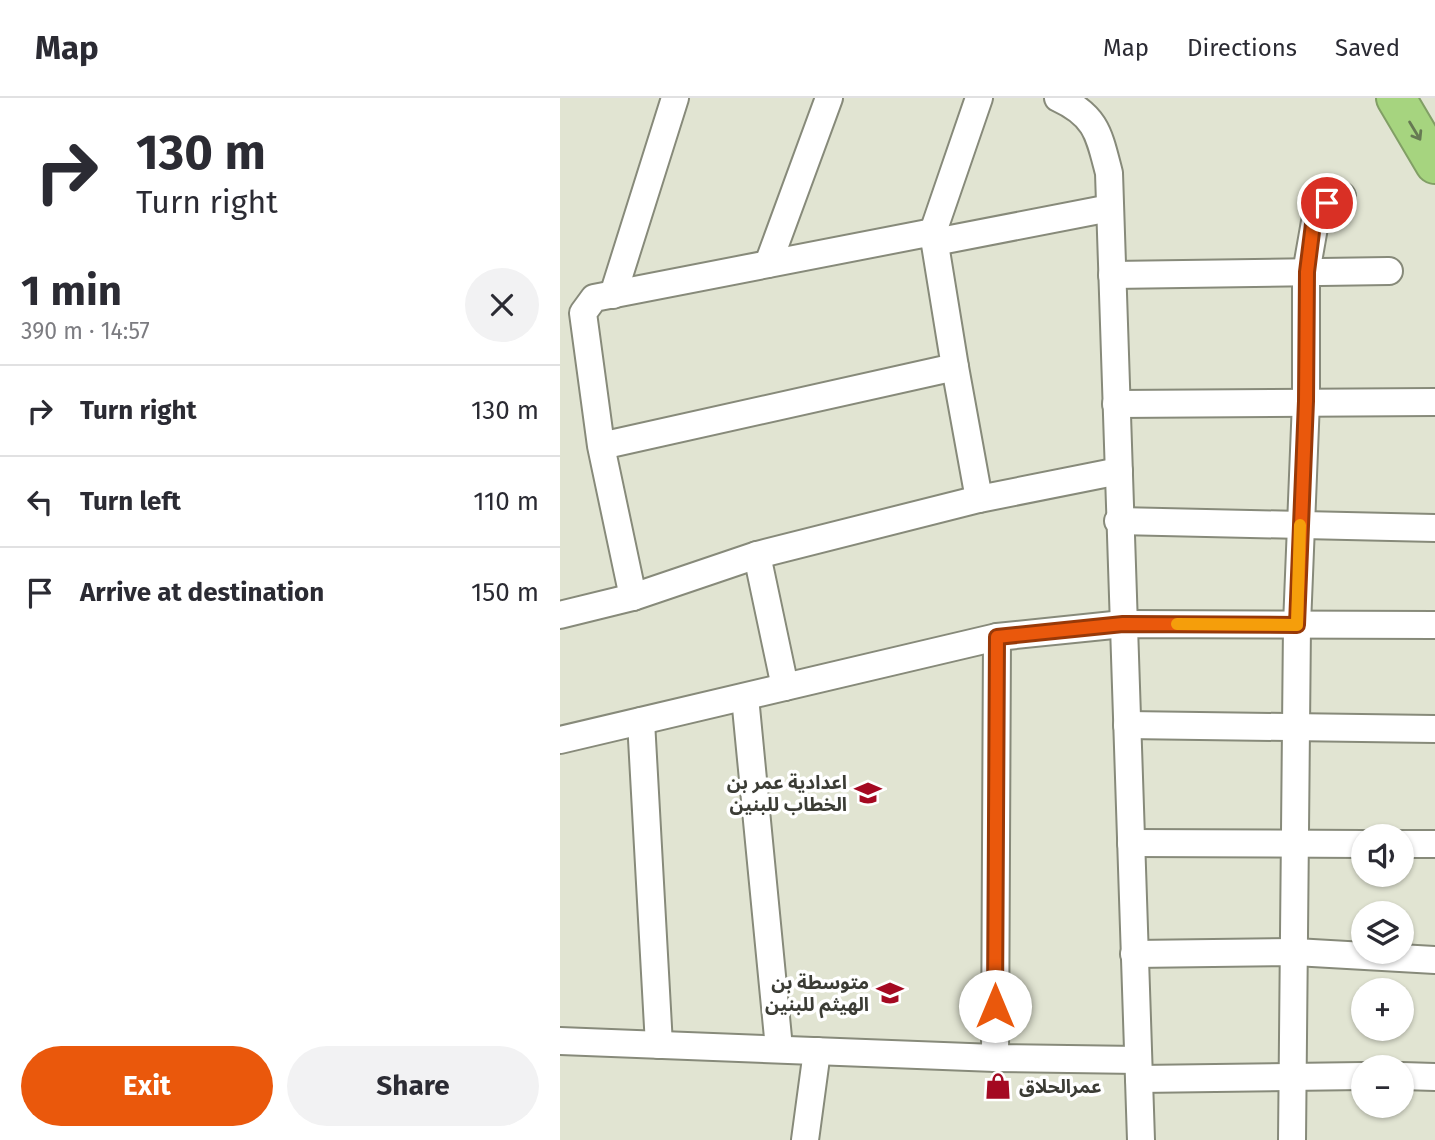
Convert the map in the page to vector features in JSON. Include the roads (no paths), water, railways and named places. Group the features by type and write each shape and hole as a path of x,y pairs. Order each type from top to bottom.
{"highway":[{"path":"1396,98 1435,164"}],"street":[{"path":"613,295 675,98"},
{"path":"768,264 829,98"},
{"path":"979,98 934,237 979,499"},
{"path":"1058,98 1072,105 1098,128 1109,173 1119,471 1118,521 1141,1140"},
{"path":"1292,1140 1297,625 1306,401 1307,272 1316,216 1327,203 1342,196"},
{"path":"633,597 572,316 594,298 768,264 1110,208"},
{"path":"1112,275 1388,271"},
{"path":"601,446 955,367"},
{"path":"1116,404 1435,402"},
{"path":"560,615 633,597 757,555 979,499 1119,471"},
{"path":"1118,521 1435,528"},
{"path":"757,555 785,687"},
{"path":"560,740 997,637 1123,624 1435,625"},
{"path":"995,1058 997,637"},
{"path":"745,697 779,1048"},
{"path":"641,721 659,1045"},
{"path":"1127,725 1435,729"},
{"path":"1131,843 1351,844"},
{"path":"1414,844 1435,844"},
{"path":"1135,954 1295,953 1435,960"},
{"path":"560,1041 995,1058 1138,1070 1351,1076"},
{"path":"805,1140 817,1051"},
{"path":"1414,1076 1435,1077"}],"place":[{"name":"اعدادية عمر بن الخطاب للبنين","path":"868,793"},
{"name":"متوسطة بن الهيثم للبنين","path":"890,993"},
{"name":"عمرالحلاق","path":"998,1086"}]}
